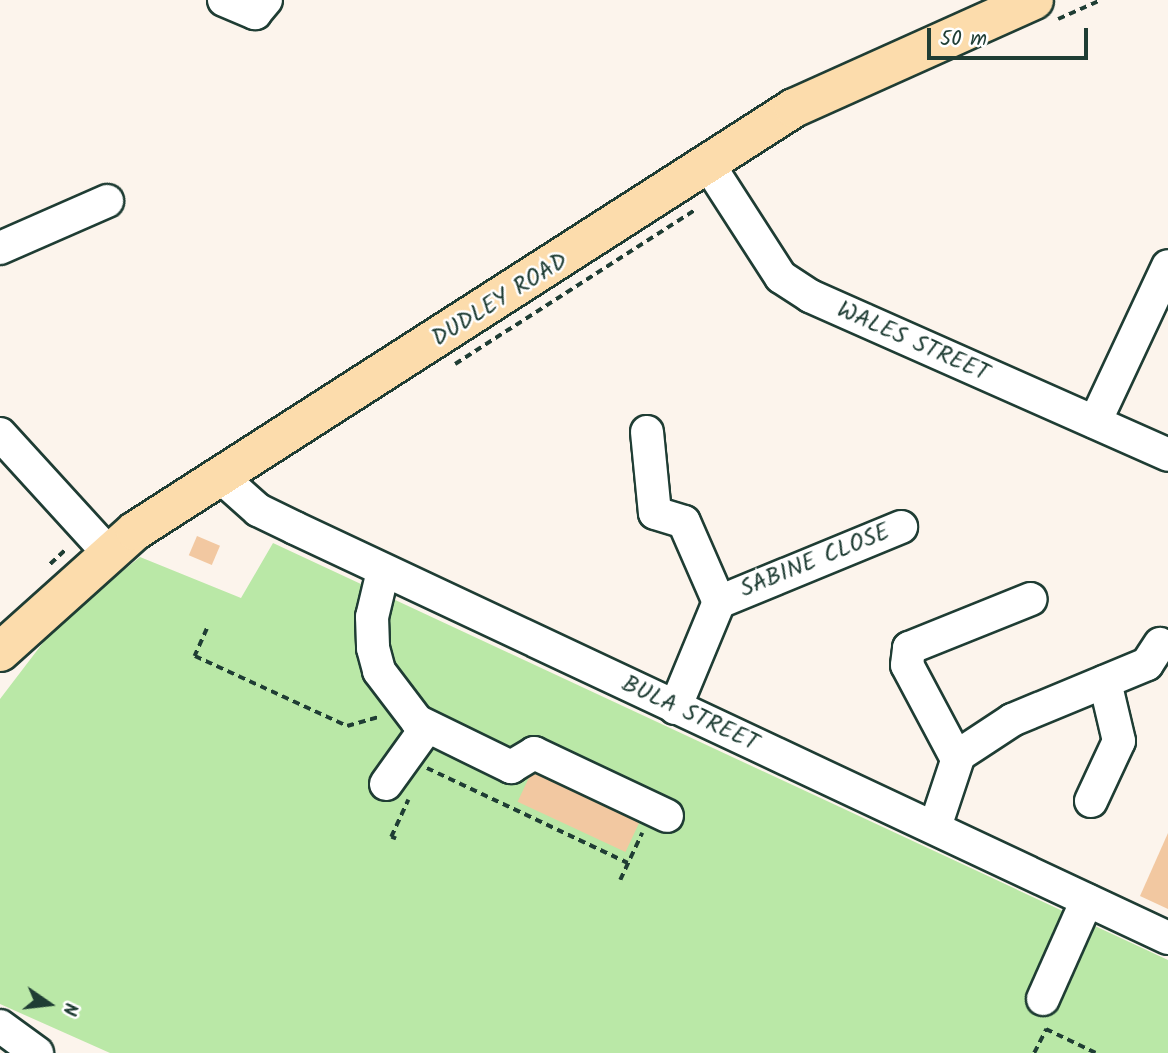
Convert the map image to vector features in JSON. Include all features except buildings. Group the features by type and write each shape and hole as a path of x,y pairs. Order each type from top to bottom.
{"main road":[{"name":"DUDLEY ROAD","path":"0,652 107,551 710,167 794,107 1034,0"}],"street":[{"path":"224,0 254,13 266,0"},
{"name":"WALES STREET","path":"710,167 781,277 1168,455"},
{"path":"0,248 107,201"},
{"path":"1095,422 1168,266"},
{"path":"647,432 655,513 684,522 719,602"},
{"path":"0,434 107,551"},
{"name":"BULA STREET","path":"221,477 258,510 383,571 1168,937"},
{"name":"SABINE CLOSE","path":"675,708 719,602 901,527"},
{"path":"383,571 372,617 373,648 392,690 427,727 511,767 534,753 660,812"},
{"path":"956,757 907,665 909,648 1031,599"},
{"path":"935,827 956,757 1013,720 1147,664 1160,644"},
{"path":"1091,802 1119,741 1105,682"},
{"path":"399,787 427,727"},
{"path":"1043,999 1087,900"},
{"path":"0,1027 37,1053"}],"path":[{"path":"450,367 704,204"},
{"path":"207,629 195,656 347,726 391,716"},
{"path":"418,778 426,760"},
{"path":"423,766 628,863"},
{"path":"396,839 391,836 399,787"},
{"path":"620,880 660,812"},
{"path":"1034,1053 1046,1028 1096,1053"}],"green space":[{"path":"273,543 1168,960 1168,1053 110,1053 0,1004 0,699 58,623 140,557 241,598"}]}
